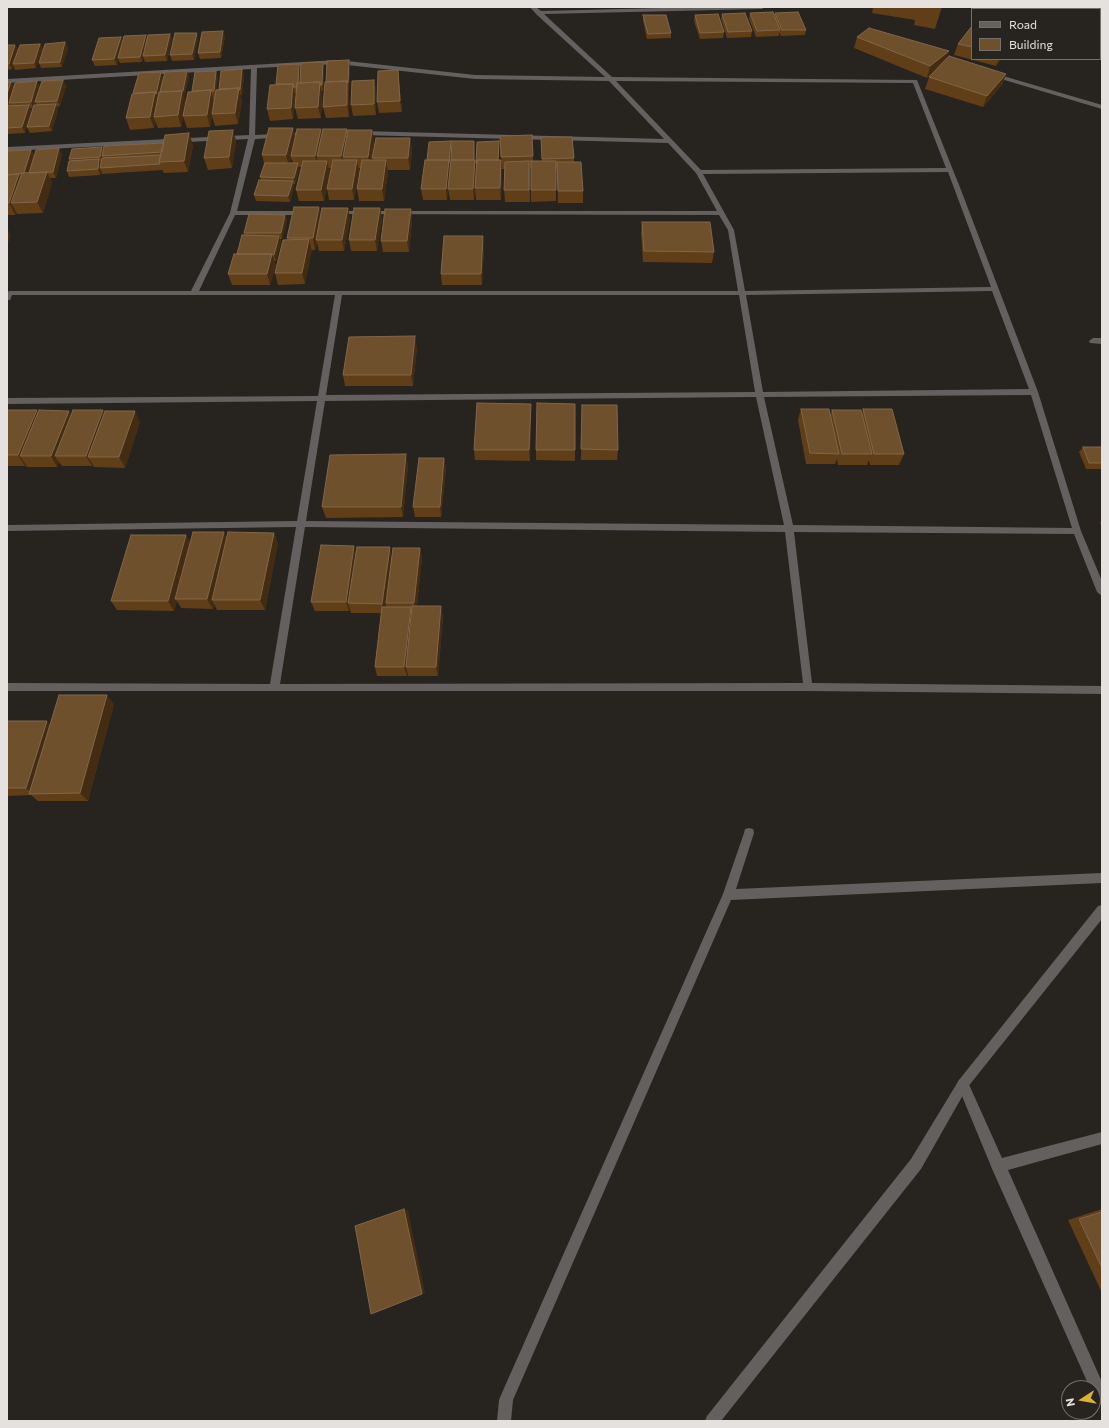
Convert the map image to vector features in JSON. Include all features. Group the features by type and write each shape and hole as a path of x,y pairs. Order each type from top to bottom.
{"street":[{"path":"536,10 762,7"},
{"path":"536,10 612,80 699,172 732,230 760,395 789,529 808,687"},
{"path":"7,81 338,62 475,76 612,80 915,81 1034,392 1078,531 1102,592"},
{"path":"194,293 234,214 252,136 254,66"},
{"path":"988,73 1102,107"},
{"path":"352,133 669,141"},
{"path":"7,149 315,134"},
{"path":"699,172 950,170"},
{"path":"328,214 722,213"},
{"path":"234,214 312,214"},
{"path":"7,298 10,293 743,293 995,289"},
{"path":"274,688 339,294"},
{"path":"1093,341 1102,341"},
{"path":"7,401 1034,392"},
{"path":"7,528 300,524 1078,531"},
{"path":"7,687 808,687 1102,690"},
{"path":"504,1421 506,1400 728,895 749,833"},
{"path":"728,895 1102,878"},
{"path":"712,1421 916,1164 963,1084 1102,910"},
{"path":"963,1084 1102,1398"},
{"path":"998,1166 1102,1138"}],"building":[{"path":"773,12 780,30 757,31 750,13"},
{"path":"798,12 806,30 782,30 775,13"},
{"path":"745,13 752,31 728,32 722,14"},
{"path":"718,14 724,32 700,33 695,15"},
{"path":"643,15 666,15 671,33 648,34"},
{"path":"971,27 971,47 958,44"},
{"path":"869,28 949,51 930,66 857,37"},
{"path":"223,31 220,52 198,53 202,32"},
{"path":"175,33 197,33 192,54 170,55"},
{"path":"170,34 165,55 143,56 148,35"},
{"path":"146,35 140,57 118,58 124,36"},
{"path":"121,37 114,59 92,60 99,38"},
{"path":"65,42 60,62 39,63 45,44"},
{"path":"40,44 34,63 13,64 20,45"},
{"path":"7,45 15,45 9,64 7,64"},
{"path":"949,56 1006,74 987,96 929,77"},
{"path":"349,60 348,83 347,81 326,82 327,61"},
{"path":"323,62 322,85 320,85 320,82 300,83 301,63"},
{"path":"299,64 297,87 293,87 293,84 276,84 278,65"},
{"path":"242,69 240,90 239,88 219,89 221,71"},
{"path":"398,70 400,101 377,102 378,71"},
{"path":"187,71 183,91 160,92 165,72"},
{"path":"216,71 214,91 192,91 195,72"},
{"path":"161,72 156,94 155,92 133,93 139,73"},
{"path":"63,80 57,101 35,102 42,81"},
{"path":"374,80 374,104 351,105 352,81"},
{"path":"37,81 31,102 9,103 15,83"},
{"path":"347,81 347,105 323,107 325,82"},
{"path":"11,82 7,94 7,83"},
{"path":"320,82 318,107 295,108 297,83"},
{"path":"293,84 291,108 267,109 270,85"},
{"path":"239,88 235,113 212,114 216,90"},
{"path":"211,90 207,115 183,116 188,92"},
{"path":"182,91 178,115 154,117 159,92"},
{"path":"155,92 150,117 126,118 132,94"},
{"path":"56,104 49,126 27,127 34,105"},
{"path":"29,105 22,127 7,128 7,106"},
{"path":"269,128 293,128 286,155 262,155"},
{"path":"297,129 321,129 315,156 291,156"},
{"path":"323,129 347,129 341,156 317,156"},
{"path":"233,130 229,157 204,158 209,131"},
{"path":"348,130 372,130 368,157 343,157"},
{"path":"189,133 184,161 159,162 165,135"},
{"path":"532,135 533,156 501,157 500,136"},
{"path":"541,137 572,137 574,158 542,159"},
{"path":"376,138 410,138 408,158 372,158"},
{"path":"451,141 449,163 449,160 427,160 429,142"},
{"path":"452,141 474,141 474,160 451,160"},
{"path":"499,141 498,160 477,160 476,163 477,142"},
{"path":"164,143 162,152 102,156 104,146"},
{"path":"102,147 100,157 69,159 72,149"},
{"path":"59,148 53,172 29,173 36,150"},
{"path":"31,150 24,173 7,175 8,151"},
{"path":"161,155 159,162 160,164 100,168 102,158"},
{"path":"99,159 98,169 67,171 69,161"},
{"path":"333,160 357,160 352,189 327,189"},
{"path":"362,160 386,160 382,189 357,189"},
{"path":"425,160 449,160 446,189 421,189"},
{"path":"451,160 475,160 473,189 448,189"},
{"path":"477,160 501,160 500,188 475,188"},
{"path":"303,161 327,161 321,190 296,190"},
{"path":"529,161 529,190 504,190 505,162"},
{"path":"531,161 556,161 556,190 531,190"},
{"path":"557,162 581,162 583,191 558,191"},
{"path":"265,163 298,163 294,178 260,177"},
{"path":"47,172 37,202 11,203 22,173"},
{"path":"19,174 9,203 7,203 7,175"},
{"path":"259,180 293,181 288,196 254,195"},
{"path":"294,207 319,207 313,238 287,238"},
{"path":"322,208 348,208 342,240 316,240"},
{"path":"354,208 380,208 375,240 349,240"},
{"path":"385,209 411,209 407,241 381,241"},
{"path":"249,214 285,215 281,233 244,233"},
{"path":"642,222 710,222 714,252 644,251"},
{"path":"242,235 279,236 274,255 237,254"},
{"path":"444,236 483,236 481,274 441,274"},
{"path":"309,239 302,273 275,273 283,240"},
{"path":"234,254 272,254 267,274 228,274"},
{"path":"415,336 411,375 343,375 349,337"},
{"path":"477,403 531,404 529,450 474,450"},
{"path":"537,403 575,404 575,450 536,450"},
{"path":"582,405 617,405 618,450 581,449"},
{"path":"801,409 829,409 839,454 810,453"},
{"path":"863,409 892,409 904,454 874,454"},
{"path":"7,410 37,410 18,455 7,455"},
{"path":"39,410 69,411 51,456 20,456"},
{"path":"73,410 103,410 86,456 55,456"},
{"path":"832,410 861,410 872,454 842,454"},
{"path":"105,411 135,411 119,457 88,457"},
{"path":"1083,447 1102,447 1102,463 1089,463"},
{"path":"406,454 401,507 322,507 330,455"},
{"path":"419,458 444,458 440,507 413,507"},
{"path":"193,532 224,532 207,599 175,599"},
{"path":"228,532 274,533 260,600 212,600"},
{"path":"131,535 186,535 168,601 111,601"},
{"path":"321,545 354,546 346,602 311,602"},
{"path":"357,547 390,547 382,604 348,603"},
{"path":"393,548 420,548 414,603 386,603"},
{"path":"412,606 441,606 436,667 406,667"},
{"path":"382,607 411,607 404,667 375,667"},
{"path":"59,695 107,695 80,793 29,794"},
{"path":"7,721 47,721 26,788 7,788"},
{"path":"404,1209 422,1294 371,1314 355,1226"},
{"path":"1102,1212 1102,1268 1079,1219"}]}
